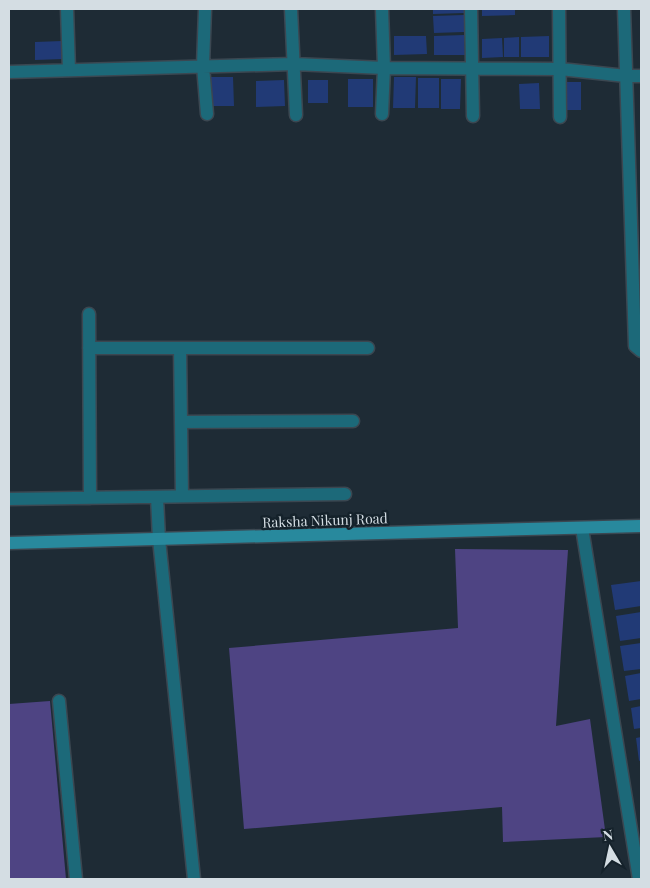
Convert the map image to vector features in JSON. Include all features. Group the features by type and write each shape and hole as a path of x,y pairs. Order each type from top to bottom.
{"street":[{"path":"68,9 69,70"},
{"path":"206,9 203,66 207,114"},
{"path":"291,9 296,116"},
{"path":"382,9 384,68 382,114"},
{"path":"471,9 473,116"},
{"path":"559,9 560,117"},
{"path":"624,9 634,346 641,351"},
{"path":"9,72 294,64 384,68 560,69 641,76"},
{"path":"88,314 90,498"},
{"path":"89,348 368,348"},
{"path":"180,348 182,496"},
{"path":"181,422 353,420"},
{"path":"9,499 345,494"},
{"path":"157,497 158,539 194,879"},
{"name":"Raksha Nikunj Road","path":"9,543 641,526"},
{"path":"582,528 639,879"},
{"path":"59,701 76,879"}],"shaded area":[{"path":"455,549 568,550 556,726 590,719 606,837 503,842 502,807 244,829 229,648 458,628"},
{"path":"50,701 66,879 9,879 9,704"}],"building":[{"path":"433,9 464,9 464,13 433,14"},
{"path":"482,9 515,9 515,15 482,16"},
{"path":"464,15 464,32 434,33 433,16"},
{"path":"464,35 465,55 434,55 434,36"},
{"path":"394,36 426,36 427,54 394,55"},
{"path":"549,36 549,57 521,57 521,37"},
{"path":"519,37 519,57 504,57 504,38"},
{"path":"502,38 503,57 482,58 482,39"},
{"path":"62,41 63,59 35,60 35,42"},
{"path":"210,77 233,77 234,106 211,106"},
{"path":"394,77 416,77 415,108 393,108"},
{"path":"418,78 439,78 439,108 418,108"},
{"path":"348,79 373,79 373,107 348,107"},
{"path":"441,79 461,79 460,109 441,109"},
{"path":"284,80 285,106 256,107 256,81"},
{"path":"308,80 328,80 328,103 308,103"},
{"path":"563,82 581,82 581,110 563,110"},
{"path":"539,83 540,109 520,109 519,84"},
{"path":"641,581 641,606 615,610 611,585"},
{"path":"641,612 641,638 620,641 616,616"},
{"path":"641,643 641,669 624,671 620,646"},
{"path":"641,673 641,699 629,701 625,676"},
{"path":"641,706 641,728 634,729 631,708"},
{"path":"641,737 641,760 639,761 636,738"}]}
